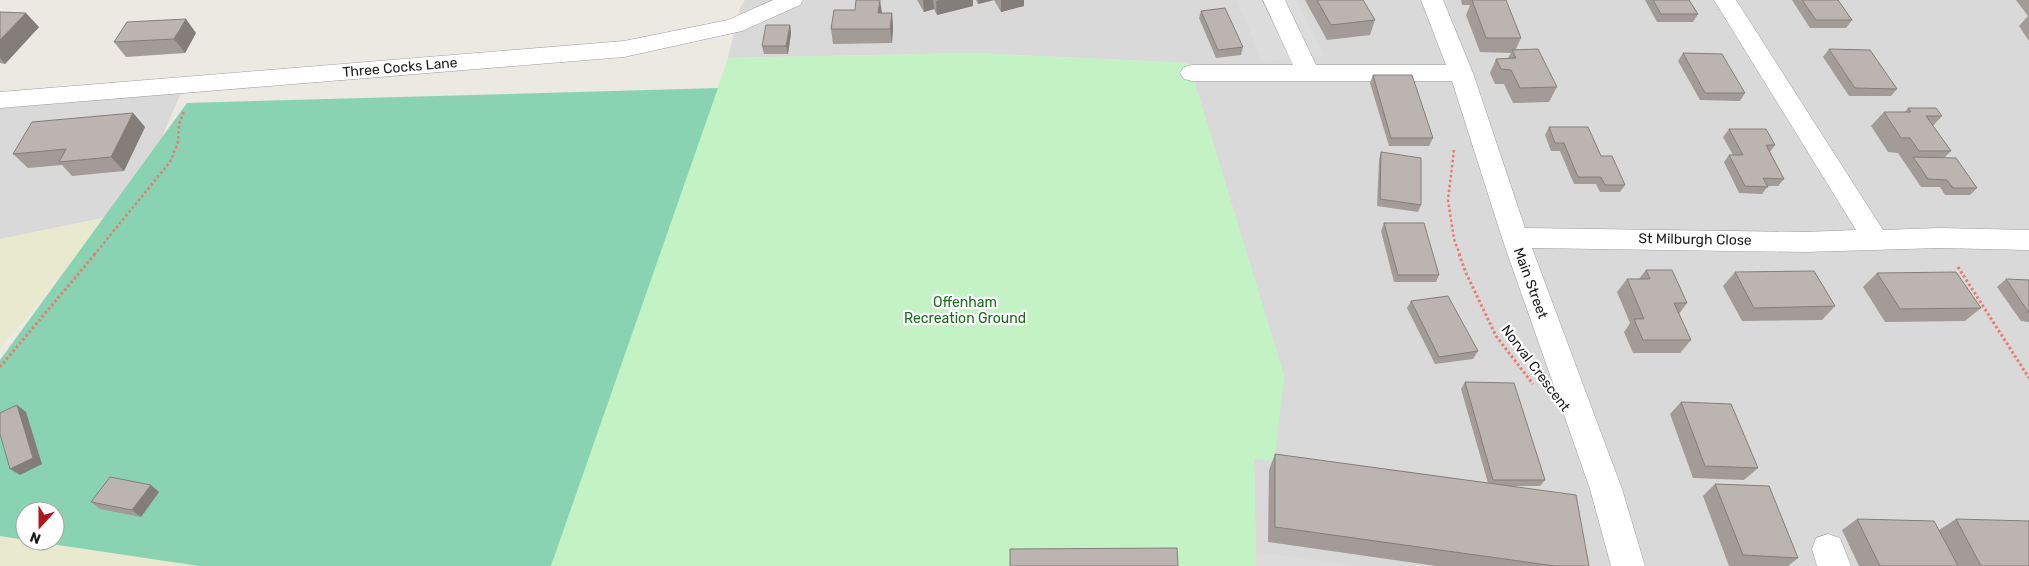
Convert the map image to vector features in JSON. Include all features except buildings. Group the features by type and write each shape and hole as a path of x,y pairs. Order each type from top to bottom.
{"street":[{"name":"Three Cocks Lane","path":"0,100 624,49 734,26 792,0"},
{"path":"1274,0 1308,73"},
{"name":"Main Street","path":"1432,0 1461,73 1515,238 1606,489 1628,566"},
{"path":"1725,0 1876,241"},
{"path":"1192,73 1461,73"},
{"name":"St Milburgh Close","path":"1515,238 1876,241 1940,238 2029,240"}],"path":[{"path":"0,367 170,162 178,142 179,124 187,103 198,83"},
{"name":"Norval Crescent","path":"1471,105 1453,152 1448,200 1454,239 1466,273 1496,336 1533,386"},
{"path":"1940,238 2029,378"}],"shaded area":[{"path":"745,0 2029,0 2029,566 1256,566 1254,458 1274,461 1189,63 976,53 728,58 740,8"},
{"path":"1237,0 1297,0 1325,56 1262,61"},
{"path":"184,86 150,165 113,216 0,239 0,100"},
{"path":"1256,552 1356,566 1256,566"}],"green space":[{"name":"Offenham Recreation Ground","path":"976,53 1189,63 1284,375 1275,461 1254,459 1256,566 551,566 728,58"},
{"path":"718,88 551,566 199,566 65,546 65,501 15,501 15,538 0,536 0,360 187,103"},
{"path":"113,216 0,348 0,239"},
{"path":"0,530 15,532 15,551 65,551 65,542 289,566 0,566"}]}
